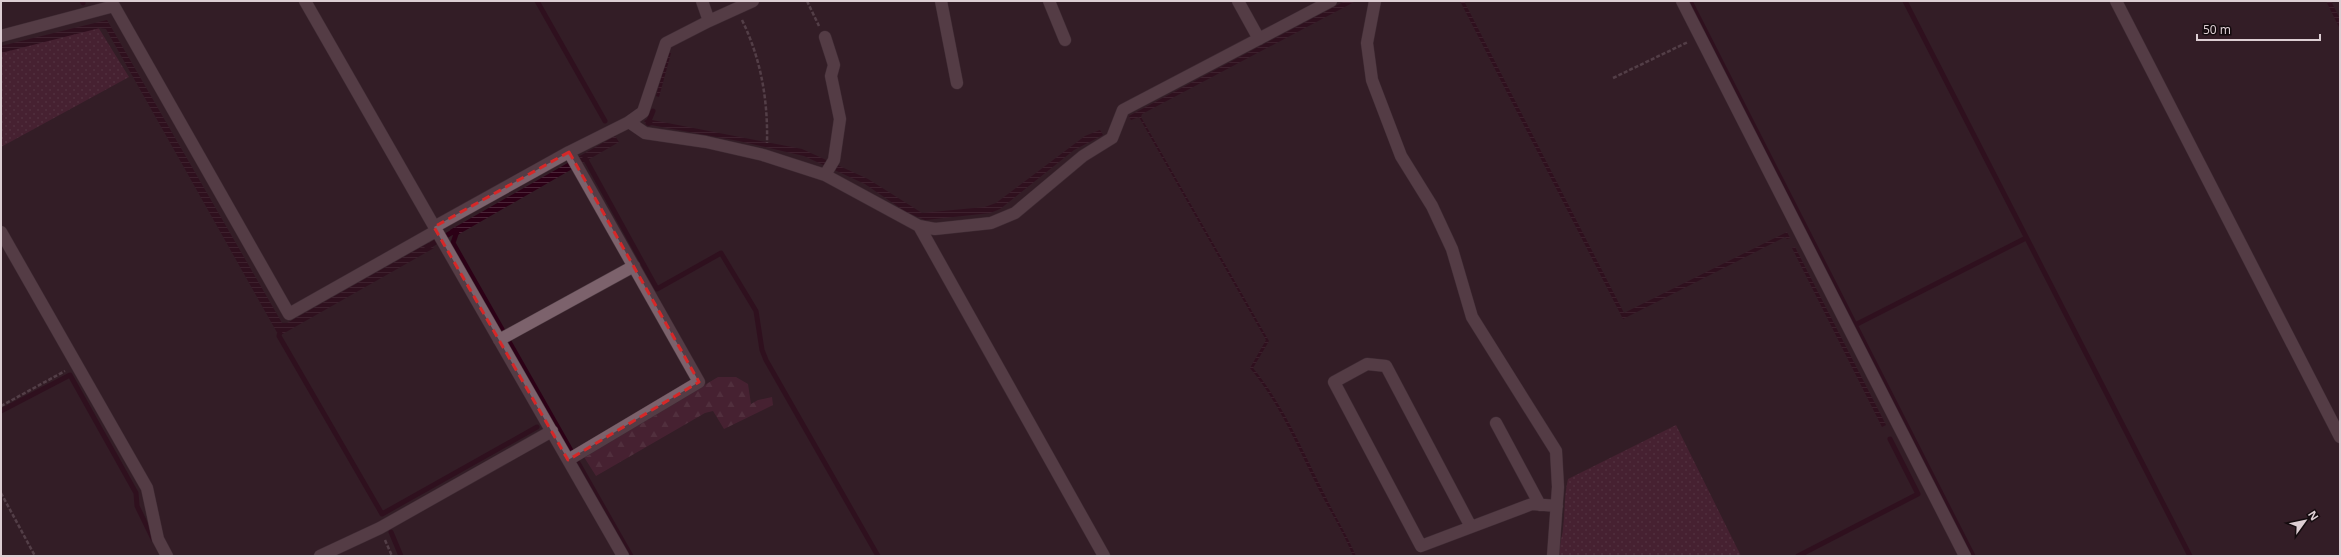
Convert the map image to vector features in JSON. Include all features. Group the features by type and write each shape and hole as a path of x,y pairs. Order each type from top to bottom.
{"street":[{"path":"305,1 623,556"},
{"path":"702,1 709,21"},
{"path":"1,36 114,6 289,314 569,152 629,122 643,112 666,43 753,1"},
{"path":"941,1 957,83"},
{"path":"1238,1 1258,39"},
{"path":"629,122 645,133 706,142 767,156 825,175 919,226 935,229 991,223 1015,213 1083,156 1112,138 1123,110 1331,1"},
{"path":"1375,1 1367,43 1372,80 1401,156 1432,206 1452,250 1472,317 1556,451 1557,506 1552,556"},
{"path":"1682,1 1965,556"},
{"path":"2116,1 2340,437"},
{"path":"1049,2 1065,40"},
{"path":"825,37 834,66 831,76 840,119 834,160 825,175"},
{"path":"568,460 699,382 569,152"},
{"path":"919,226 1104,556"},
{"path":"1,232 147,488 158,539 167,556"},
{"path":"499,340 634,266"},
{"path":"1472,527 1386,366 1367,364 1334,382 1421,546 1472,527 1532,504 1557,506"},
{"path":"1496,423 1540,505"},
{"path":"320,556 380,528 552,431"}],"path":[{"path":"807,1 825,37"},
{"path":"737,8 753,42 765,92 767,156"},
{"path":"1613,78 1700,36"},
{"path":"1,406 76,365"},
{"path":"1,493 35,556"}],"highlighted area":[{"path":"569,152 699,382 568,460 434,227"}],"green space":[{"path":"98,27 129,77 1,147 1,52"},
{"path":"718,377 736,377 748,384 751,404 758,400 772,397 773,405 724,429 713,411 705,413 596,476 584,457"},
{"path":"1676,425 1741,556 1559,556 1568,479"}],"shaded area":[{"path":"1345,1 1356,1 1142,114 1141,117 1269,341 1253,368 1274,396 1283,412 1356,556 1353,556 1279,411 1261,382 1250,368 1266,340 1139,117 1131,120 1129,116"},
{"path":"1460,1 1464,1 1624,313 1787,232 1790,238 1787,239 1785,237 1623,319"},
{"path":"2326,1 2331,1 2340,19 2340,29"},
{"path":"107,20 282,323 287,323 430,242 434,248 279,336 106,29 100,28 1,53 1,46"},
{"path":"668,53 671,53 659,97 656,96"},
{"path":"649,118 652,120 802,149 868,179 922,213 985,207 996,203 1085,136 1100,130 1103,135 1074,150 1000,209 990,213 925,220 906,212 865,184 804,156 739,141 651,125 648,126 644,121"},
{"path":"615,136 619,142 454,237 450,230"},
{"path":"1795,247 1886,425 1882,427 1792,248"}],"waterway":[{"path":"537,1 605,121"},
{"path":"1690,1 1973,556"},
{"path":"1905,1 2190,556"},
{"path":"650,123 648,123 653,111"},
{"path":"585,158 657,289 721,253 756,311 762,350 766,360 878,556"},
{"path":"427,247 456,230"},
{"path":"457,231 453,243 631,556"},
{"path":"1855,325 2026,238"},
{"path":"280,331 279,336 382,514 537,427"},
{"path":"1,411 70,375 136,493 137,506 153,539"},
{"path":"1798,556 1918,494 1890,439"},
{"path":"391,532 401,556"}]}
